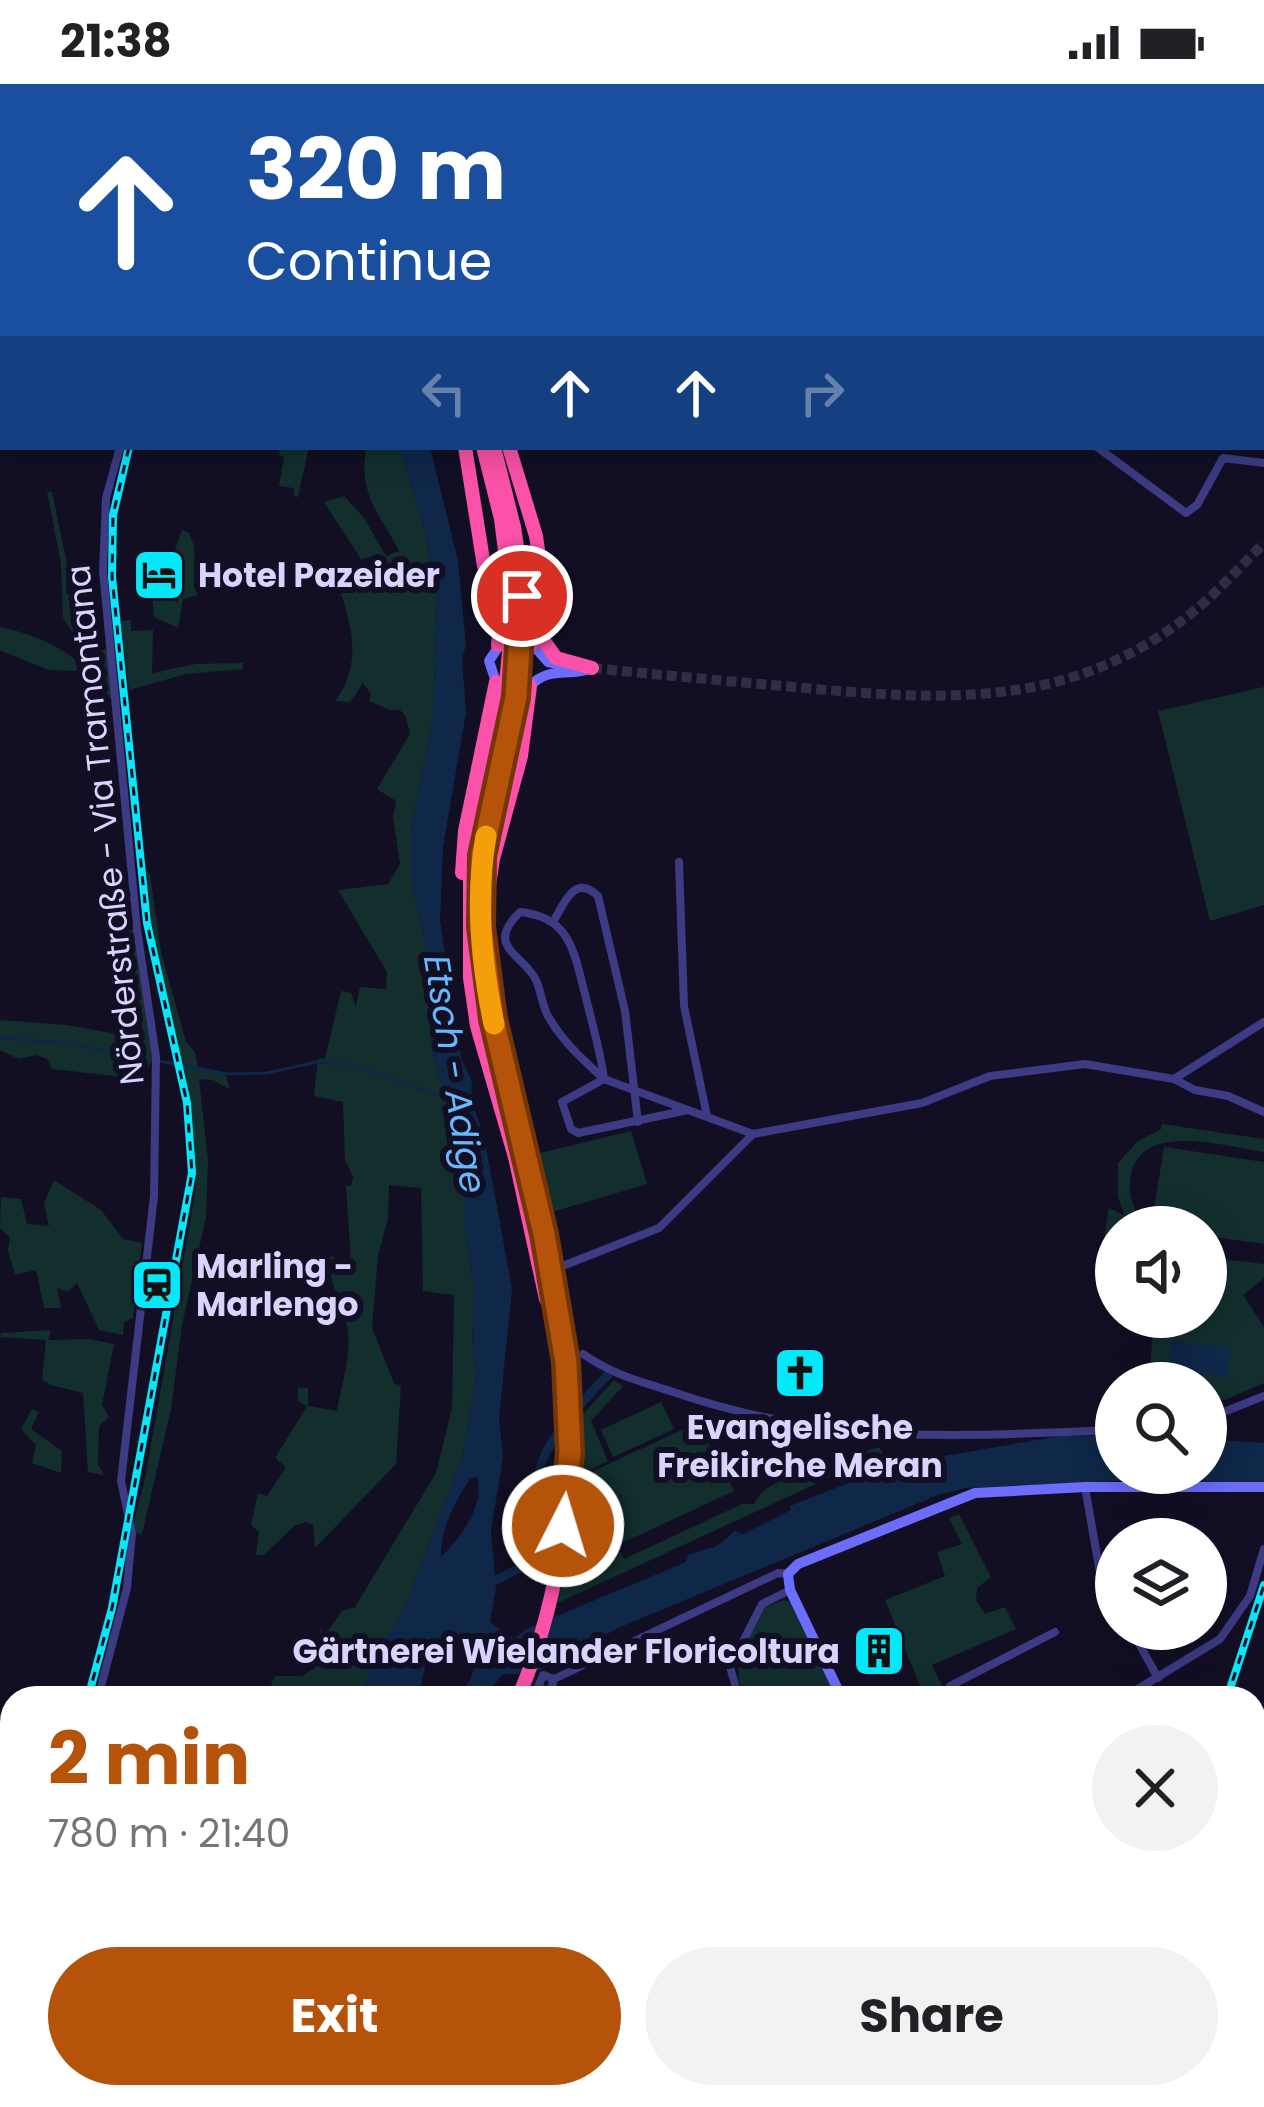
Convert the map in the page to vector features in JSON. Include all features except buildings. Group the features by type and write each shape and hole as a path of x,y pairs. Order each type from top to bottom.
{"highway":[{"path":"463,450 502,642"},
{"path":"484,450 501,519 512,628 474,932 478,1026 534,1235 562,1362 555,1525 517,1686"},
{"path":"487,800 512,722 522,596 514,527 495,450"},
{"path":"509,450 536,536 540,629 556,658 592,668"},
{"path":"536,650 532,630 542,596"},
{"path":"518,1686 548,1609 563,1526 568,1471 562,1362 544,1234 474,932 521,756 534,681"},
{"path":"474,932 462,918 465,831 496,682"}],"street":[{"name":"Nörderstraße - Via Tramontana","path":"101,1686 124,1602 132,1542 122,1481 154,1196 156,1061 137,929 103,571 106,498 119,450"},
{"path":"1101,450 1186,513 1197,505 1223,458 1264,464"},
{"path":"496,682 489,663 502,642"},
{"path":"536,650 555,665 592,668"},
{"path":"536,650 534,681 592,668"},
{"path":"679,862 684,1006 707,1117"},
{"path":"554,922 568,893 578,887 598,896 625,1011 638,1122"},
{"path":"604,1079 599,1039 575,953 554,922 540,914 520,912 509,922 505,937 509,952 535,976 547,1013 568,1046 604,1079 753,1134 922,1103 990,1076 1085,1064 1174,1079 1264,1112"},
{"path":"1174,1079 1264,1022"},
{"path":"604,1079 562,1102 571,1129 578,1133 688,1109"},
{"path":"560,1267 659,1228 753,1134"},
{"path":"583,1354 622,1378 769,1421 833,1432 980,1436 1095,1431"},
{"path":"1227,1411 1264,1396"},
{"path":"1085,1487 1095,1544"},
{"path":"836,1686 790,1590 788,1574 797,1564 975,1493 1085,1487 1264,1487"},
{"path":"1144,1686 1210,1648 1238,1618 1264,1550"},
{"path":"554,1679 778,1573 788,1574"},
{"path":"736,1686 730,1667 762,1604 790,1590"},
{"path":"950,1686 1055,1632"},
{"path":"1143,1650 1158,1678"}],"green space":[{"path":"280,450 308,450 298,497 294,488 279,486 284,457"},
{"path":"366,450 401,450 425,530 437,600 433,717 411,830 411,876 426,948 431,1046 464,1181 477,1373 463,1456 400,1619 363,1686 270,1686 275,1676 302,1676 319,1665 320,1630 325,1635 342,1611 355,1607 436,1473 452,1408 454,1295 423,1291 421,1188 389,1185 372,1328 394,1383 401,1386 396,1464 315,1548 313,1525 306,1522 294,1526 264,1555 256,1555 259,1532 251,1525 258,1493 267,1496 286,1467 275,1458 307,1406 298,1401 298,1388 308,1388 308,1406 337,1411 348,1355 346,1322 330,1256 351,1262 346,1186 351,1186 353,1177 345,1159 343,1102 314,1096 318,1059 325,1058 341,991 351,993 356,1007 360,987 386,989 387,972 338,890 388,884 400,864 393,817 396,801 377,789 410,734 406,717 400,710 369,701 371,694 363,683 350,702 335,701 352,659 351,630 338,585 344,577 375,571 371,557 361,559 324,502 344,496 364,518 386,556 399,551 368,490"},
{"path":"47,491 52,492 67,563 66,594 73,595 76,618 99,651 108,648 113,700 106,695 94,656 63,618 61,564"},
{"path":"182,530 194,545 197,595 183,599 178,628 154,617 152,594 168,593 167,598 177,602 180,595 170,590 174,567 170,563"},
{"path":"131,620 131,631 153,630 152,673 196,664 243,663 243,669 186,674 129,690 121,621"},
{"path":"0,627 59,649 77,661 77,671 48,670 0,650"},
{"path":"1264,687 1264,905 1210,921 1158,711"},
{"path":"146,868 161,952 186,1042 195,1052 198,1067 225,1074 230,1089 199,1079 208,1161 206,1217 182,1325 171,1409 142,1534 131,1532 145,1479 196,1188 191,1107 155,946"},
{"path":"128,930 134,930 153,1055 149,1067 134,1068 134,1086 114,1076 52,1069 47,1059 37,1055 19,1059 0,1050 0,1020 67,1025 145,1039 127,973"},
{"path":"1162,1124 1264,1139 1264,1152 1203,1142 1161,1144 1145,1151 1134,1165 1130,1193 1134,1206 1121,1206 1118,1163 1137,1142"},
{"path":"631,1131 647,1184 549,1213 536,1154"},
{"path":"1164,1147 1264,1162 1264,1244 1227,1239 1227,1206 1154,1206"},
{"path":"54,1180 101,1210 123,1239 142,1243 133,1318 124,1322 123,1335 99,1330 77,1283 68,1292 57,1288 61,1308 44,1308 36,1270 15,1275 8,1251 10,1238 0,1228 1,1197 21,1199 27,1224 49,1226 44,1203"},
{"path":"1227,1260 1264,1264 1264,1278 1243,1295 1264,1327 1264,1383 1227,1399 1227,1362 1151,1362 1152,1338 1227,1338"},
{"path":"51,1330 48,1340 114,1344 102,1405 109,1417 99,1426 98,1465 104,1475 88,1472 83,1393 42,1379 46,1340 0,1337 1,1333"},
{"path":"614,1380 623,1386 591,1421 608,1461 583,1474 624,1559 742,1504 754,1504 777,1483 829,1472 834,1462 879,1447 883,1453 553,1605 575,1423"},
{"path":"661,1402 674,1429 613,1457 601,1430"},
{"path":"32,1409 39,1412 31,1429 62,1451 61,1473 32,1463 36,1445 21,1429"},
{"path":"701,1421 734,1491 620,1544 587,1474"},
{"path":"959,1514 991,1577 977,1588 976,1600 985,1614 1005,1607 1016,1629 932,1665 942,1686 920,1686 885,1600 945,1576 937,1552 962,1544 949,1518"},
{"path":"784,1600 791,1603 832,1686 740,1686 739,1662 765,1607"}],"water":[{"path":"401,450 431,450 458,561 466,645 462,659 466,713 443,847 440,921 461,1058 472,1082 471,1099 484,1136 512,1289 499,1418 503,1456 491,1532 496,1587 490,1622 514,1639 526,1629 686,1562 688,1555 717,1546 734,1531 743,1534 791,1510 790,1506 917,1456 927,1459 1060,1436 1095,1435 1095,1482 966,1488 938,1495 618,1628 533,1674 503,1674 493,1686 475,1686 482,1677 481,1660 455,1648 427,1656 421,1686 363,1686 400,1619 463,1456 477,1373 464,1181 431,1046 426,948 411,876 411,830 433,717 437,600 425,530","holes":["477,1477 478,1498 456,1541 441,1557 446,1526 459,1497 470,1479"]},
{"path":"1172,1340 1231,1348 1227,1378 1227,1362 1169,1362"},
{"path":"1227,1440 1264,1443 1264,1483 1227,1482"}],"waterway":[{"path":"0,1038 63,1043 228,1074 267,1073 317,1062 353,1065 444,1097"},
{"path":"489,1583 521,1568 525,1509 545,1455 576,1409 608,1375"},
{"name":"Etsch - Adige","path":"475,1686 487,1652"}],"tunnel":[{"path":"592,668 903,695 1006,691 1055,682 1104,666 1151,642 1198,608 1264,543"}],"railway":[{"path":"91,1686 112,1608 192,1173 187,1103 147,923 112,577 113,515 128,450"},
{"path":"1231,1686 1264,1585"}],"slow traffic":[{"path":"486,836 479,889 484,969 494,1024"}],"place":[{"name":"Hotel Pazeider","path":"159,575"},
{"name":"Marling - Marlengo","path":"157,1285"},
{"name":"Evangelische Freikirche Meran","path":"800,1373"},
{"name":"Gärtnerei Wielander Floricoltura","path":"879,1651"}],"route":[{"path":"522,596 516,697 479,889 493,1019 544,1234 566,1362 570,1452 563,1526"}]}
